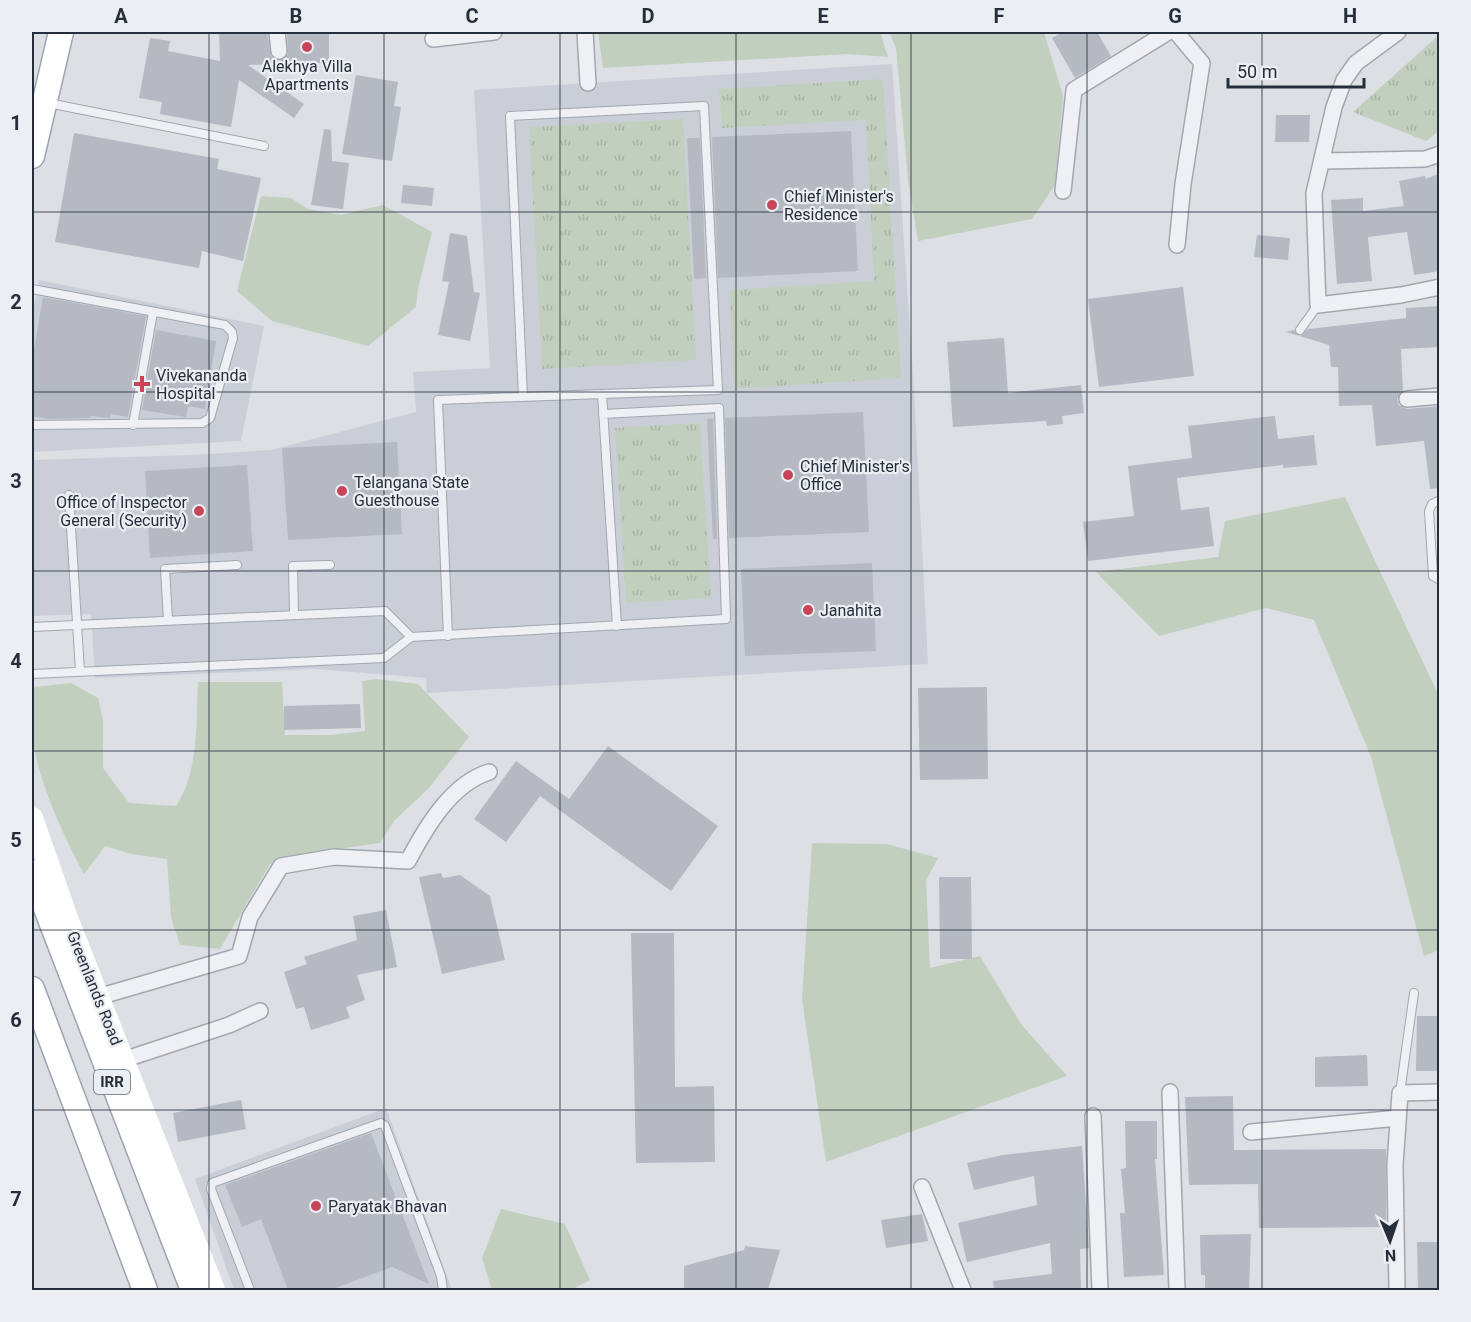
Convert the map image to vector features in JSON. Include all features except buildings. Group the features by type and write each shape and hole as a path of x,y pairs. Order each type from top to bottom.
{"main road":[{"path":"32,156 61,32"},
{"name":"IRR","path":"32,872 193,1290"},
{"name":"IRR","path":"32,989 145,1290"}],"street":[{"path":"277,32 279,51"},
{"path":"433,39 494,32"},
{"path":"585,32 588,83"},
{"path":"1063,191 1074,90 1168,32"},
{"path":"1176,32 1202,63 1184,183 1178,245"},
{"path":"1398,32 1356,63 1344,80 1334,107 1324,161 1314,193 1318,305 1401,295 1440,286"},
{"path":"1324,161 1425,159 1440,154"},
{"path":"1407,399 1440,396"},
{"path":"98,997 239,956 250,917 281,866 334,857 408,861 427,825 473,777 489,772"},
{"name":"Greenlands Road","path":"32,818 98,997 214,1290"},
{"path":"123,1060 229,1025 260,1011"},
{"path":"1170,1092 1177,1290"},
{"path":"1397,1290 1395,1165 1400,1093 1440,1092"},
{"path":"1093,1116 1100,1290"},
{"path":"1251,1132 1398,1118"},
{"path":"922,1187 963,1290"}],"lane":[{"path":"46,103 264,146"},
{"path":"448,636 438,400 524,397 603,394 718,390 704,106 510,116 524,397"},
{"path":"32,289 225,325 232,332 233,338 210,418 195,425 32,425"},
{"path":"1300,330 1318,305"},
{"path":"133,425 153,312"},
{"path":"603,394 617,626"},
{"path":"32,674 384,658 411,637 726,619 719,408 603,414"},
{"path":"69,495 80,671"},
{"path":"1440,500 1432,504 1429,511 1433,576 1440,580"},
{"path":"168,620 165,569 237,565"},
{"path":"294,615 293,566 330,565"},
{"path":"32,627 385,611 411,637"},
{"path":"1400,1093 1414,993"},
{"path":"250,1290 212,1189 212,1183 381,1123 389,1137 441,1276 443,1290"}],"shaded area":[{"path":"892,64 914,390 928,664 427,693 426,678 316,669 95,678 91,614 32,616 32,460 271,450 416,412 413,372 490,368 474,90"},
{"name":"Vivekananda Hospital","path":"39,280 264,326 241,441 32,452 32,318"},
{"name":"Paryatak Bhavan","path":"386,1108 452,1290 234,1290 195,1179"}],"green space":[{"path":"598,32 880,32 888,57 848,54 603,68"},
{"path":"889,32 1044,32 1063,96 1055,185 1032,219 918,241 908,180 896,48"},
{"path":"1439,35 1439,131 1426,141 1353,112"},
{"path":"883,79 901,378 734,389 730,290 874,281 866,120 722,128 719,89"},
{"path":"683,119 696,360 542,369 529,127"},
{"path":"261,196 291,198 308,209 341,215 383,205 432,232 416,307 368,346 272,321 237,291"},
{"path":"700,423 711,598 626,603 615,428"},
{"path":"1345,497 1439,696 1439,950 1424,956 1371,757 1314,620 1266,608 1159,636 1096,572 1218,557 1225,521"},
{"path":"376,679 418,684 469,737 429,788 394,821 380,843 301,854 270,864 220,949 180,945 171,918 167,859 131,854 105,846 84,874 53,808 36,757 31,708 35,687 71,683 98,698 103,720 103,768 129,803 176,806 189,778 193,762 198,682 282,682 285,735 331,735 365,731 362,681"},
{"path":"812,843 887,844 938,858 926,881 930,968 980,956 1021,1024 1067,1076 826,1162 802,999"},
{"path":"501,1209 565,1224 590,1280 571,1290 492,1290 482,1258"}],"place":[{"name":"Alekhya Villa Apartments","path":"307,47"},
{"name":"Chief Minister's Residence","path":"772,205"},
{"name":"Vivekananda Hospital","path":"142,384"},
{"name":"Chief Minister's Office","path":"788,475"},
{"name":"Telangana State Guesthouse","path":"342,491"},
{"name":"Office of Inspector General (Security)","path":"199,511"},
{"name":"Janahita","path":"808,610"},
{"name":"Paryatak Bhavan","path":"316,1206"}]}
